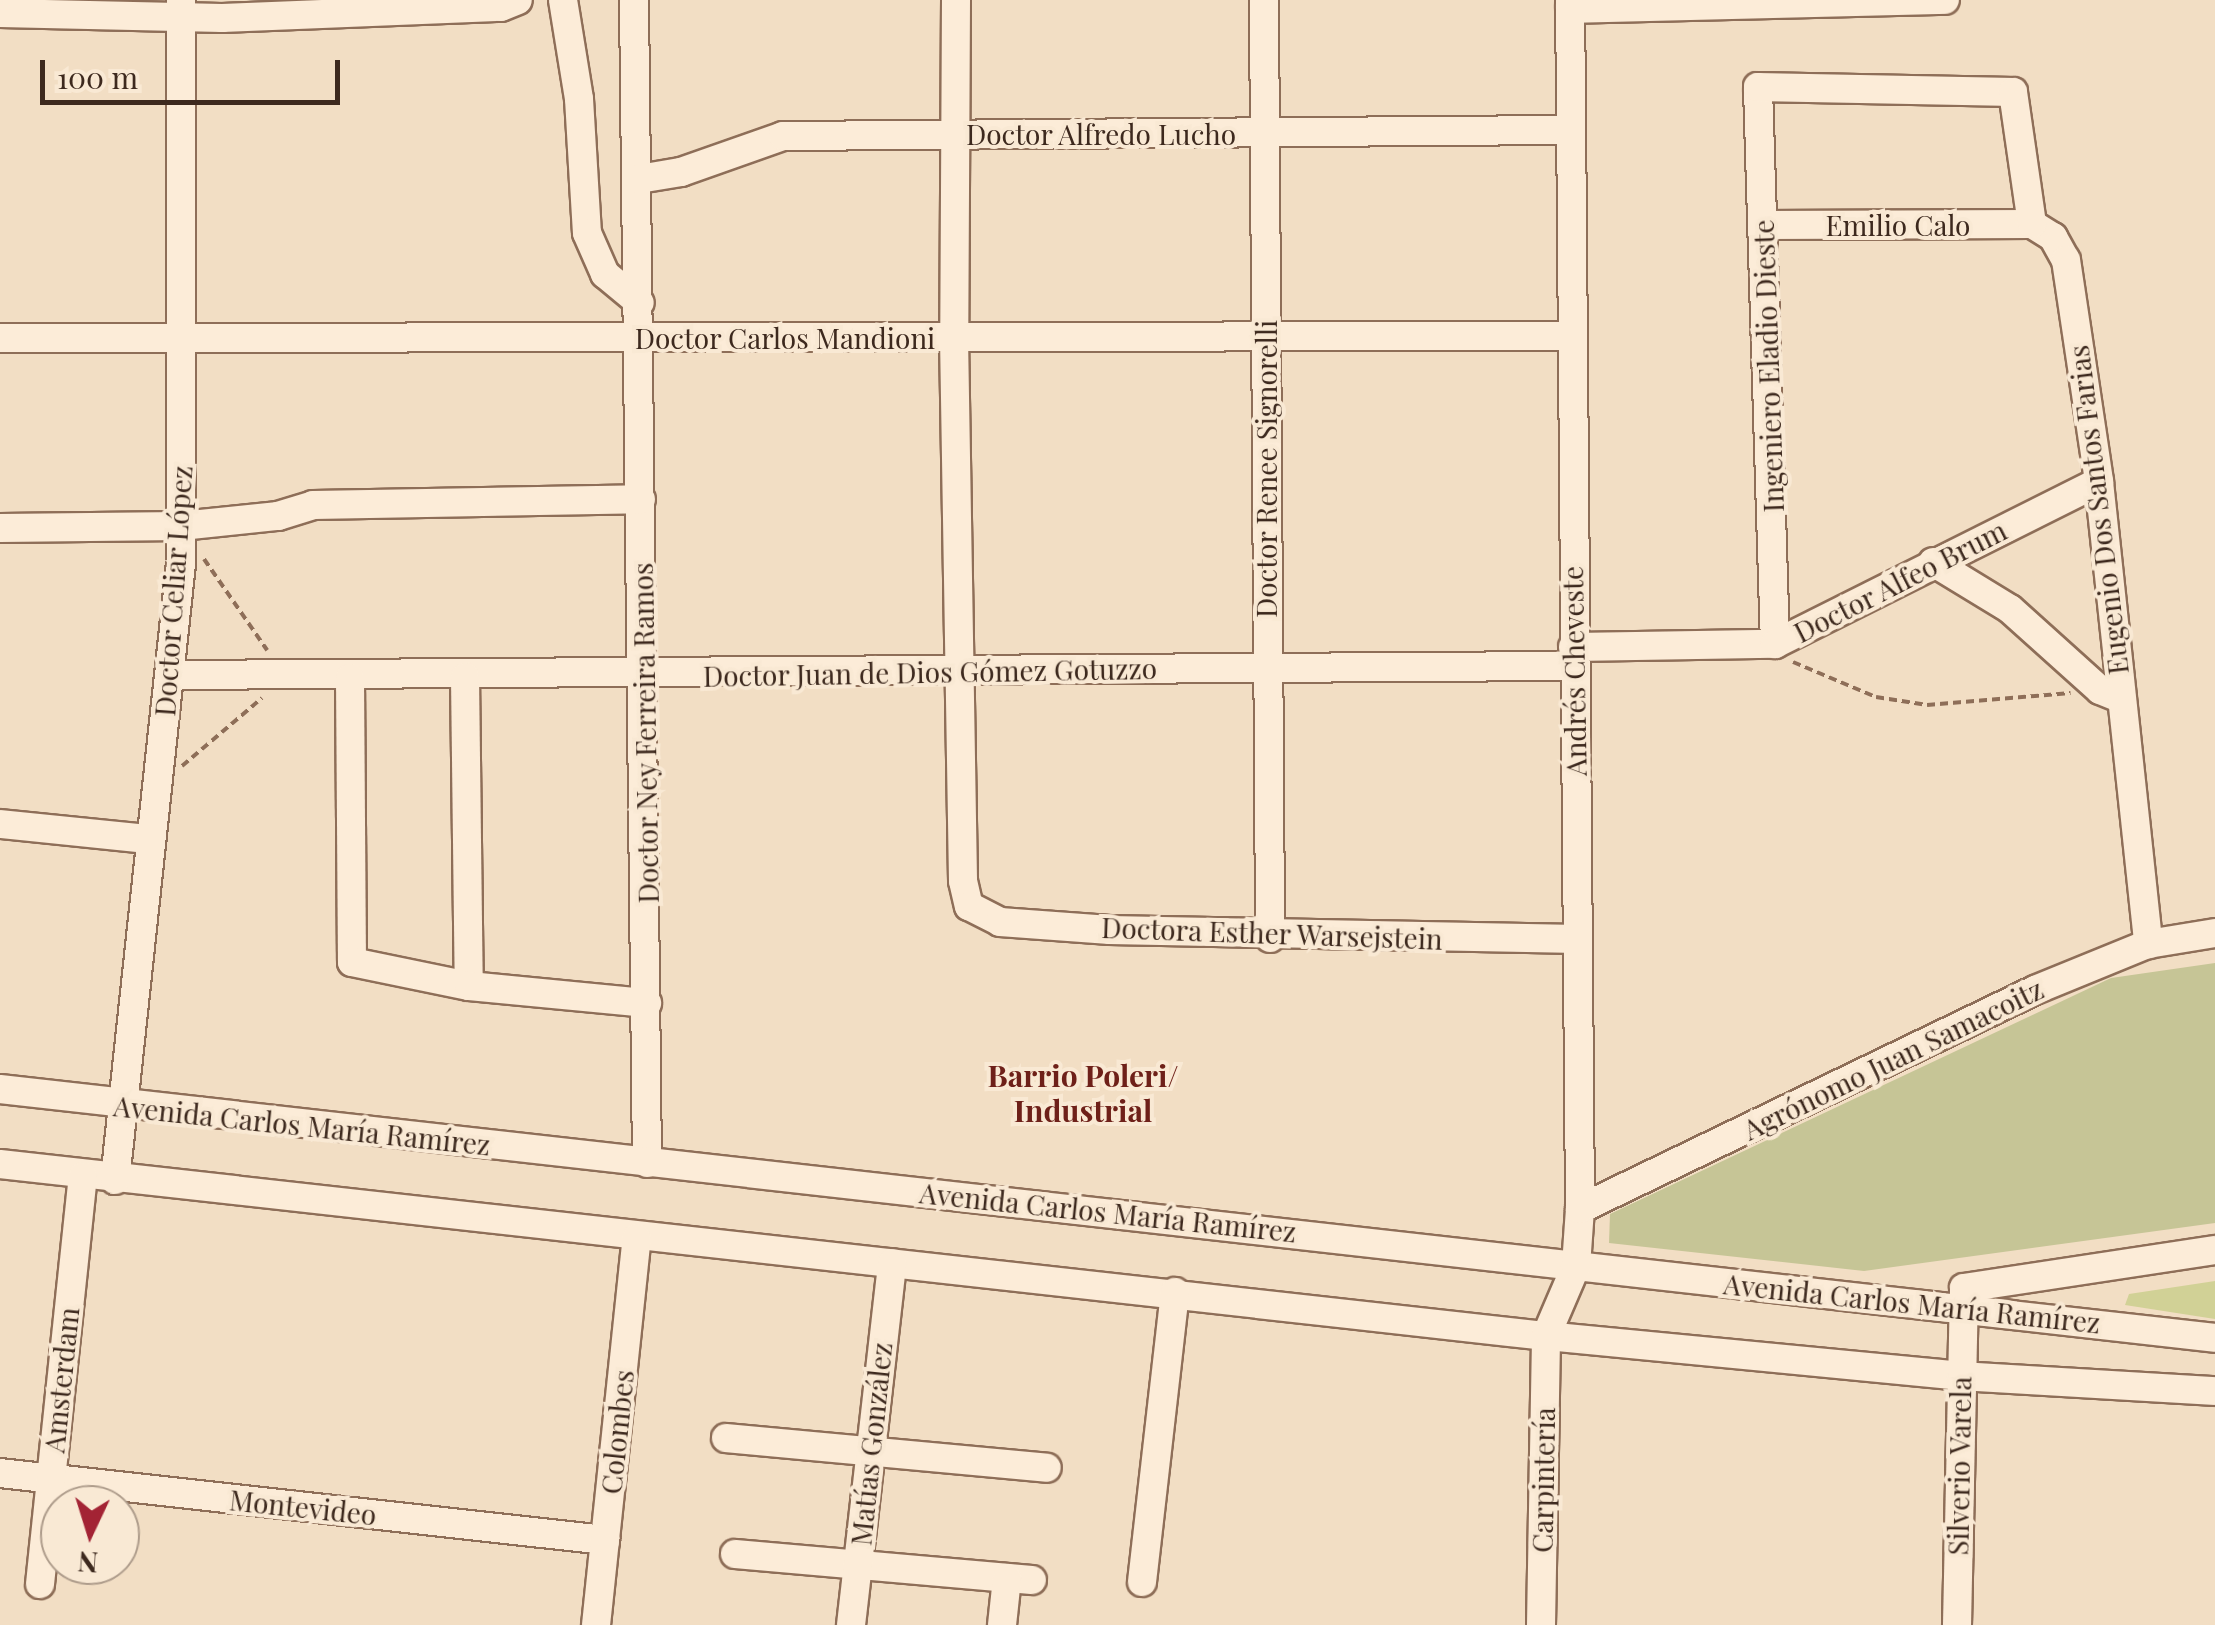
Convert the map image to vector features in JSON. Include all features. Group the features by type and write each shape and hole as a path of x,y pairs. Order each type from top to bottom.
{"street":[{"path":"0,13 99,7 501,7 518,0"},
{"path":"563,0 580,100 587,233 606,274 640,302"},
{"name":"Doctor Ney Ferreira Ramos","path":"634,0 646,675 646,1162"},
{"path":"956,0 954,337 961,672"},
{"name":"Doctor Renee Signorelli","path":"1264,0 1270,938"},
{"path":"1570,4 1945,0"},
{"name":"Andrés Cheveste","path":"1546,1336 1576,1266 1580,1209 1570,4"},
{"name":"Doctor Celiar López","path":"115,1180 148,838 171,675 181,526 181,9"},
{"name":"Ingeniero Eladio Dieste","path":"1775,644 1758,87 2013,92 2032,224"},
{"name":"Doctor Alfredo Lucho","path":"639,179 696,167 783,136 1570,130"},
{"name":"Emilio Calo","path":"1764,225 2032,224"},
{"name":"Eugenio Dos Santos Farias","path":"2032,224 2053,236 2066,260 2099,482 2110,694 2148,944"},
{"name":"Doctor Carlos Mandioni","path":"0,338 1570,336"},
{"name":"Doctor Alfeo Brum","path":"1574,656 1775,644 2099,482"},
{"path":"0,528 181,526 278,516 313,505 641,499"},
{"path":"1933,562 2010,609 2110,694"},
{"name":"Doctor Juan de Dios Gómez Gotuzzo","path":"171,675 350,678 1267,668 1574,656"},
{"name":"Doctora Esther Warsejstein","path":"961,672 964,881 970,906 1000,922 1270,938 1578,939"},
{"path":"465,676 468,986"},
{"path":"350,678 352,962 468,986 647,1003"},
{"path":"0,824 148,838"},
{"name":"Agrónomo Juan Samacoitz","path":"1580,1209 2035,990 2148,944 2215,933"},
{"name":"Avenida Carlos María Ramírez","path":"0,1089 122,1106 2215,1338"},
{"path":"0,1164 115,1180 1174,1292 1546,1336 1961,1376 2215,1390"},
{"name":"Amsterdam","path":"49,1485 83,1176"},
{"name":"Colombes","path":"596,1625 637,1238"},
{"path":"1960,1307 1964,1288 2215,1250"},
{"name":"Matías González","path":"851,1625 892,1263"},
{"path":"1142,1582 1174,1292"},
{"name":"Silverio Varela","path":"1956,1625 1960,1307"},
{"name":"Carpintería","path":"1541,1625 1546,1336"},
{"path":"726,1438 1047,1468"},
{"name":"Montevideo","path":"0,1473 606,1540"},
{"path":"735,1554 1019,1579 1002,1625"}],"path":[{"path":"155,788 286,678 202,556"},
{"path":"1775,644 1797,666 1876,697 1927,705 2110,694"}],"green space":[{"path":"2215,1281 2215,1319 2125,1305 2129,1294"}],"shaded area":[{"path":"2215,963 2215,1223 1864,1271 1609,1243 1610,1214 2111,978"}],"district":[{"name":"Barrio Poleri/ Industrial","path":"1083,1092"}]}
